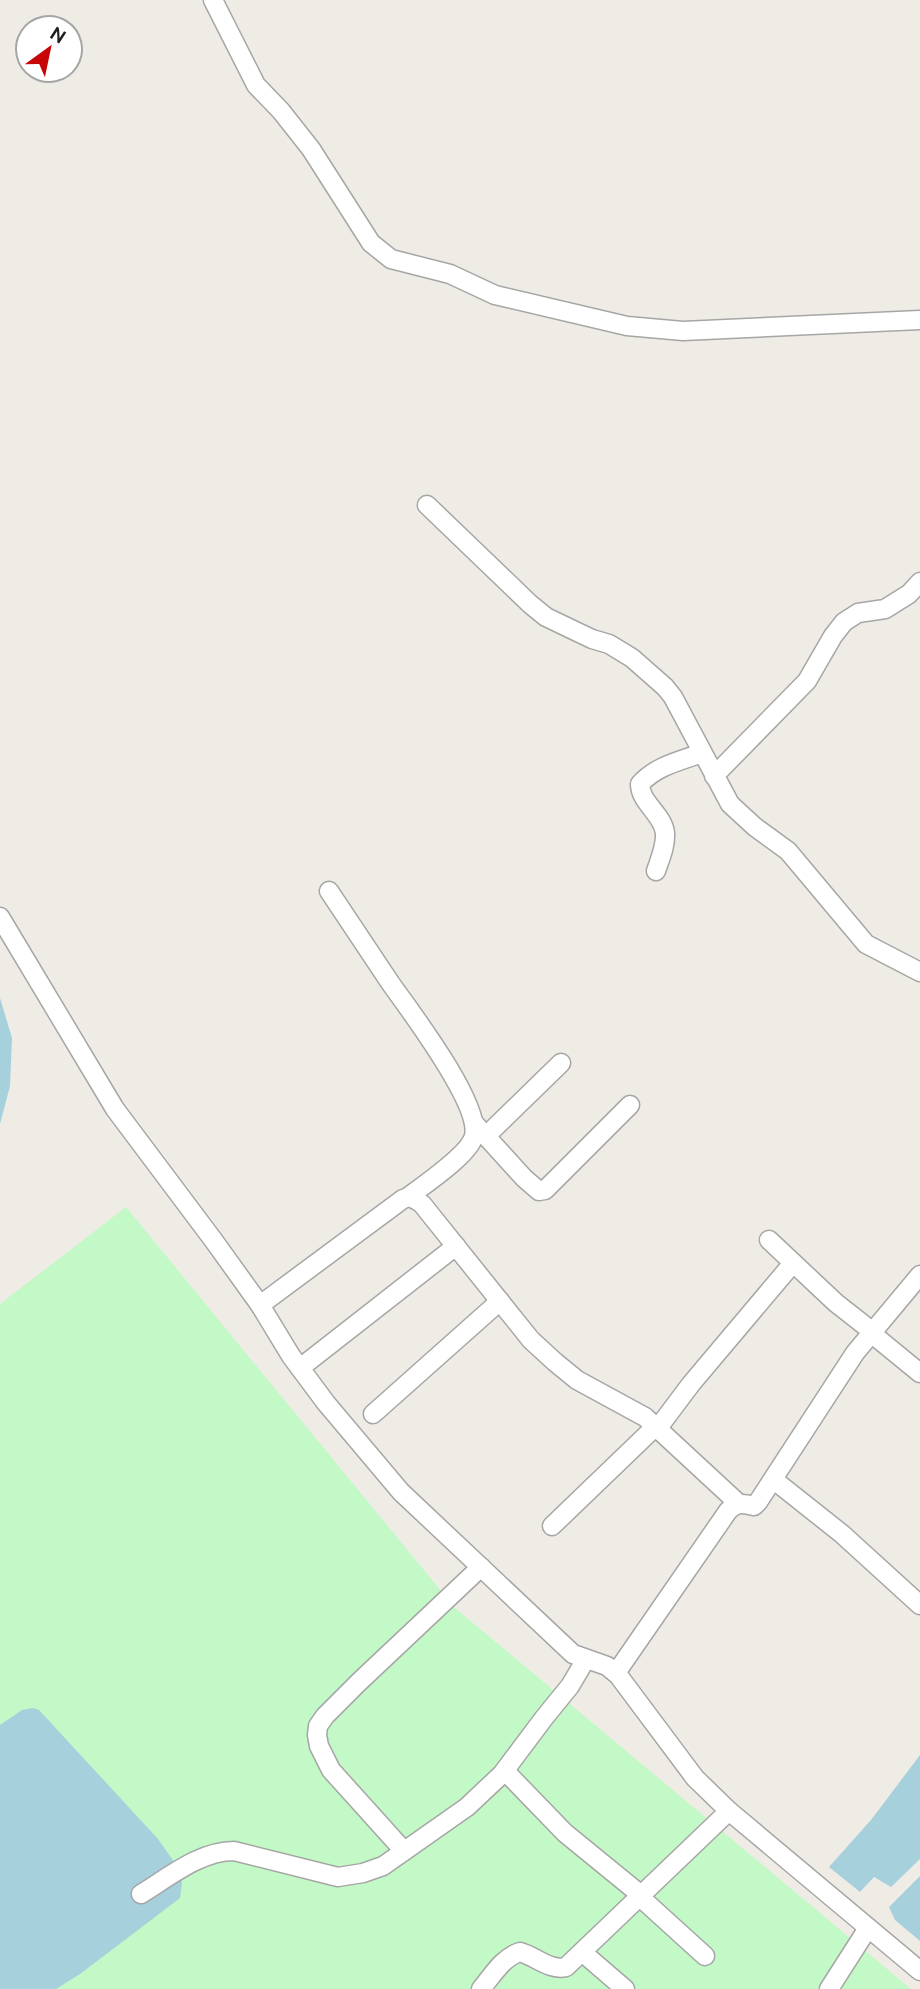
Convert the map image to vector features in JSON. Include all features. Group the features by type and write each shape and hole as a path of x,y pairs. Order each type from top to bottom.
{"street":[{"path":"213,0 256,85 311,149 371,243 391,259 450,274 495,295 627,326 683,331 920,320"},
{"path":"427,505 546,617 620,650 655,677 673,697 730,804 755,827 788,851 866,944 920,972"},
{"path":"714,776 807,681 844,622 858,613 885,609 908,594 920,582"},
{"path":"656,871 664,842 664,829 642,793 640,784 660,768 702,753"},
{"path":"329,891 448,1066 480,1129 533,1188 545,1190 629,1105"},
{"path":"0,917 116,1109 214,1241 326,1403 401,1492 573,1654 607,1666 616,1673 695,1778 729,1811 920,1971"},
{"path":"260,1306 463,1153 480,1129 561,1063"},
{"path":"408,1197 422,1204 531,1340 555,1362 577,1380 645,1417 745,1504"},
{"path":"769,1240 920,1373"},
{"path":"300,1368 456,1246"},
{"path":"552,1526 657,1427 793,1263"},
{"path":"616,1673 728,1511 733,1505 745,1504 774,1480 855,1353 867,1329 920,1275"},
{"path":"373,1414 500,1301"},
{"path":"774,1480 842,1534 920,1605"},
{"path":"404,1851 331,1770 319,1745 318,1726 359,1682 481,1567"},
{"path":"141,1894 203,1857 223,1851 234,1851 338,1877 383,1866 467,1807 505,1770 570,1686 586,1659"},
{"path":"505,1770 565,1833 640,1896 705,1956"},
{"path":"481,1989 512,1954 520,1952 561,1969 566,1967 729,1811"},
{"path":"829,1989 868,1928"},
{"path":"582,1952 625,1989"}],"green space":[{"path":"126,1207 455,1608 911,1989 0,1989 0,1304"}],"water":[{"path":"0,998 12,1038 10,1086 0,1124"},
{"path":"22,1710 39,1710 158,1839 179,1869 182,1883 180,1898 80,1974 56,1989 0,1989 0,1725"},
{"path":"920,1755 920,1859 891,1887 874,1877 860,1892 829,1867 871,1820"},
{"path":"920,1876 920,1941 895,1920 889,1907"}]}
